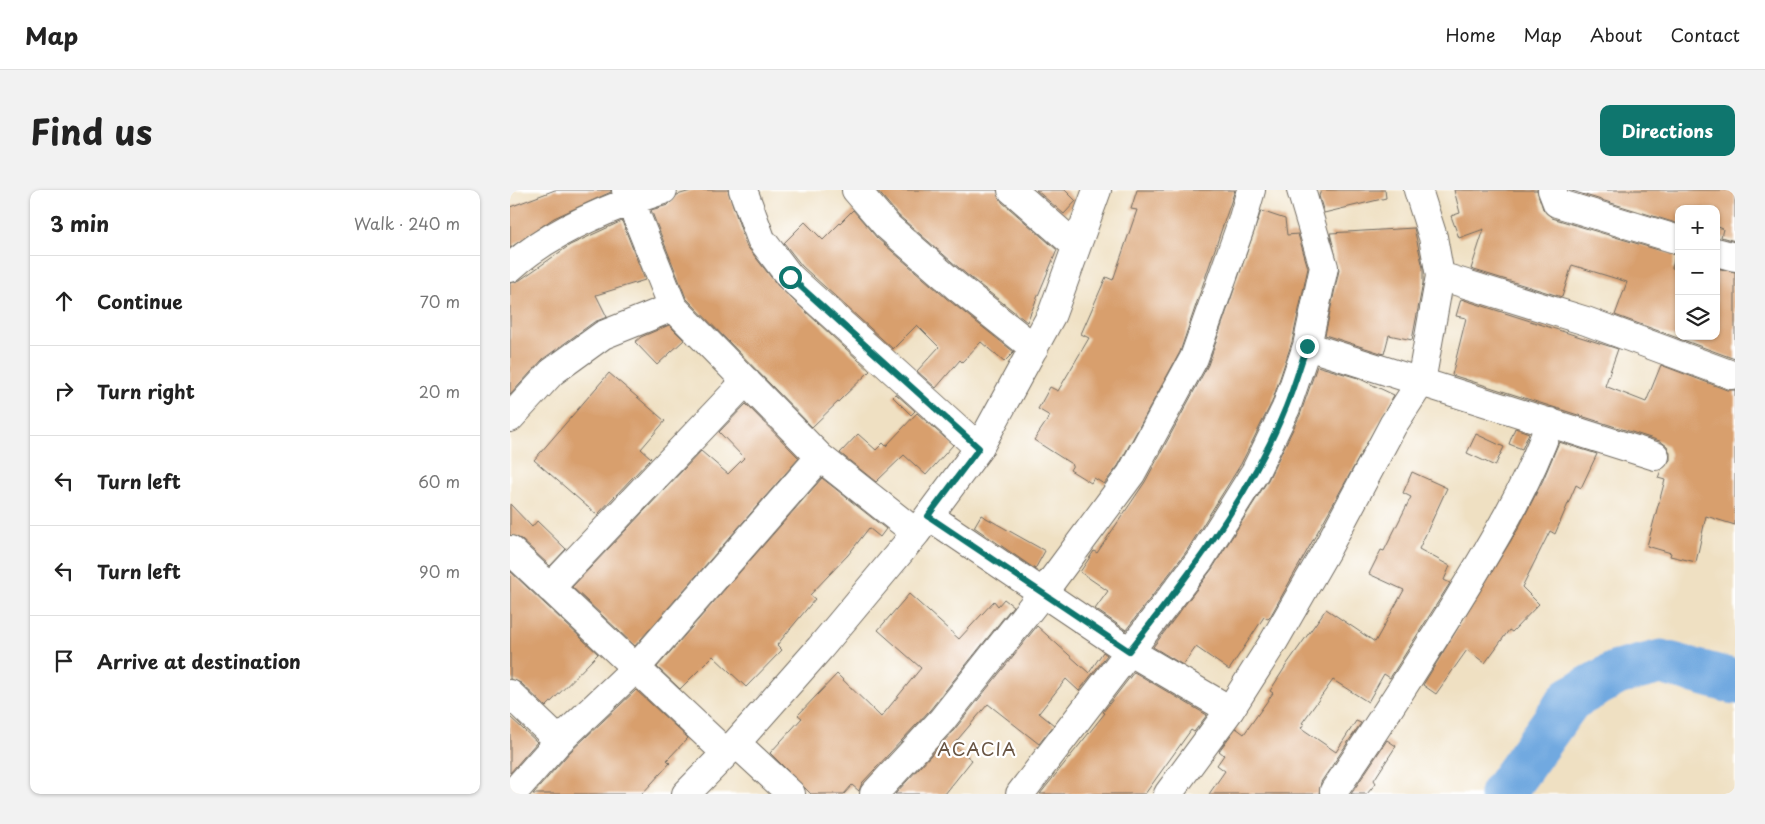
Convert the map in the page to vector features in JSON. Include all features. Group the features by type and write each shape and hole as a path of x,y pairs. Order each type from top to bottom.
{"street":[{"path":"510,268 569,228 628,195 663,190"},
{"path":"743,190 761,239 790,277 979,448"},
{"path":"856,190 887,226 956,286 1034,348"},
{"path":"1012,190 1076,246"},
{"path":"686,794 820,648 922,525 979,448 1052,314 1097,190"},
{"path":"874,794 942,720 1042,594 1131,474 1194,358 1241,226 1251,190"},
{"path":"1020,794 1199,562 1255,472 1286,408 1307,346 1324,268 1301,190"},
{"path":"1168,794 1230,710 1317,566 1393,425 1421,382 1440,276 1433,237 1418,190"},
{"path":"1552,190 1557,203 1675,239"},
{"path":"628,195 673,307 820,457 922,525 1042,594 1129,651 1230,710"},
{"path":"1720,253 1735,257"},
{"path":"1440,276 1586,321 1732,375"},
{"path":"510,418 552,372 603,335 673,307"},
{"path":"1307,346 1655,456"},
{"path":"550,588 746,381"},
{"path":"1334,791 1384,719 1483,559 1537,458 1550,422"},
{"path":"512,794 559,741 636,668 820,457"},
{"path":"510,550 636,668 791,794"},
{"path":"510,694 559,741"}],"building":[{"path":"555,190 611,190 611,192 554,218 510,248 510,207"},
{"path":"694,190 728,190 746,245 778,286 870,371 812,427 686,298 651,210 668,205 677,195"},
{"path":"877,190 997,190 1002,202 1057,250 1027,322 966,274 898,215"},
{"path":"1036,190 1065,190 1076,201 1064,214"},
{"path":"1137,190 1235,190 1180,352 1118,466 1104,484 1094,478 1091,483 1070,470 1073,465 1034,440 1050,416 1038,409 1050,387 1058,391 1089,338 1081,334 1106,277 1113,280 1137,210 1131,209"},
{"path":"1321,190 1385,190 1386,198 1324,213 1319,196"},
{"path":"1454,190 1537,190 1543,209 1552,218 1675,255 1672,268 1675,269 1675,337 1615,315 1627,282 1572,265 1562,297 1471,269 1484,229 1459,238 1451,216 1460,213"},
{"path":"1569,190 1735,190 1735,241 1721,237 1723,229 1720,228 1720,205 1675,205 1675,223"},
{"path":"853,210 877,238 946,298 1014,352 1004,362 981,342 962,362 960,360 936,388 917,371 939,347 917,325 893,349 802,266 784,243 805,222 823,240"},
{"path":"1261,211 1285,219 1287,235 1298,234 1308,268 1292,342 1272,402 1241,464 1186,552 1126,630 1095,609 1108,591 1080,572 1094,551 1097,553 1145,482 1208,365"},
{"path":"622,221 645,280 596,295 607,317 594,322 543,359 510,395 510,283 520,280 570,245"},
{"path":"1414,228 1423,268 1423,283 1412,340 1389,335 1384,354 1325,335 1339,270 1330,233"},
{"path":"1720,269 1735,272 1735,359 1683,340 1720,340"},
{"path":"1461,299 1618,349 1605,386 1646,402 1661,365 1727,390 1735,390 1735,525 1706,516 1696,562 1670,556 1671,553 1647,546 1665,480 1658,478 1661,470 1670,460 1667,446 1660,441 1452,375 1466,318 1456,316"},
{"path":"669,325 684,340 657,365 635,342 641,337"},
{"path":"1317,366 1358,378 1394,395 1270,617 1268,619 1264,617 1229,670 1196,647 1183,665 1153,647 1212,569 1268,480 1300,415"},
{"path":"609,373 665,421 641,449 651,458 597,515 534,460"},
{"path":"896,394 915,411 911,415 893,397"},
{"path":"746,404 799,458 635,646 572,587 701,451 728,474 744,458 719,432"},
{"path":"917,413 953,445 926,475 904,455 876,482 840,453 858,434 876,450 883,443 886,446"},
{"path":"1515,428 1529,433 1522,449 1509,444"},
{"path":"1476,434 1504,447 1495,466 1467,453"},
{"path":"1559,442 1597,454 1581,488 1576,485 1555,534 1550,531 1522,587 1539,604 1512,632 1509,630 1485,663 1467,650 1436,694 1423,685 1518,529 1543,480"},
{"path":"1412,472 1447,488 1419,549 1450,566 1444,580 1450,583 1390,678 1384,674 1368,702 1333,680 1302,723 1304,724 1301,728 1336,752 1356,721 1361,723 1321,782 1319,794 1209,794 1225,771 1217,765 1224,755 1219,751 1236,728 1244,734 1273,693 1270,691 1287,664 1326,609 1375,642 1404,590 1369,574 1381,550 1384,551 1411,497 1403,493"},
{"path":"822,478 886,529 880,537 869,528 848,555 810,595 815,599 777,645 782,650 746,687 713,656 680,689 657,667"},
{"path":"510,504 532,527 537,521 566,549 550,566 521,539 510,535"},
{"path":"981,515 1045,551 1035,569 974,527"},
{"path":"510,571 598,654 546,707 521,683 510,679"},
{"path":"909,594 959,639 994,601 998,606 1004,599 1013,606 930,710 862,783 859,791 852,785 844,794 811,794 770,753 802,718 798,715 837,674 881,717 921,668 878,630"},
{"path":"1037,626 1089,673 1103,652 1107,655 1079,691 1066,679 1039,713 1054,725 1039,744 988,704 953,745 972,760 945,794 895,794 954,730"},
{"path":"1134,672 1207,715 1194,732 1191,730 1145,794 1040,794 1105,713 1103,712"},
{"path":"636,690 688,738 667,760 670,763 642,794 533,794 570,752"},
{"path":"510,717 537,742 510,773"},
{"path":"1387,740 1396,746 1374,780 1376,783 1367,794 1351,794"}],"waterway":[{"path":"1502,794 1570,699 1617,673 1661,662 1735,682"}],"district":[{"name":"ACACIA","path":"977,750"}],"route":[{"path":"790,277 979,448 928,516 1129,651 1199,562 1255,472 1286,408 1307,346"}]}
